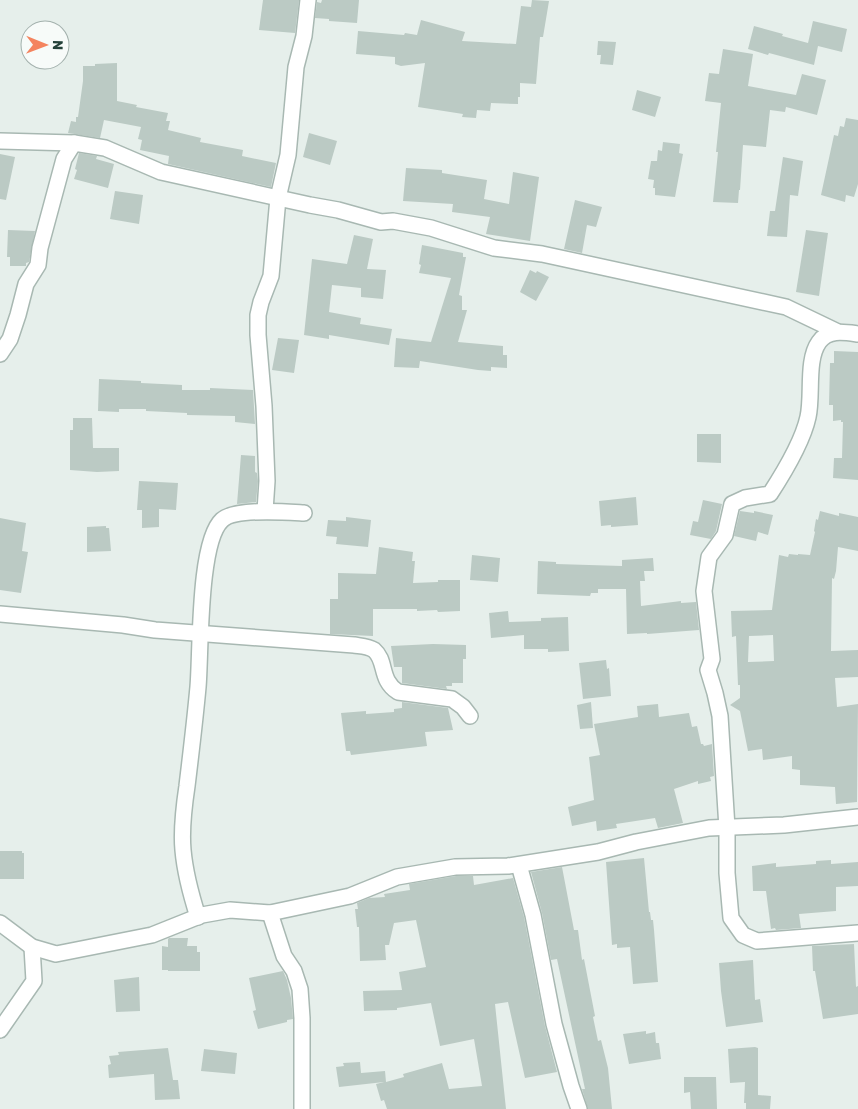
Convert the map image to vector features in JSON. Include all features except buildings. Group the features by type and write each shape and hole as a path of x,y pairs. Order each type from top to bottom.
{"street":[{"path":"265,511 267,481 258,315 271,276 278,198 288,156 295,75 304,36 308,0"},
{"path":"0,141 74,143 105,148 161,172 338,210 381,222 393,221 431,228 494,248 542,254 786,307 836,331 858,334"},
{"path":"0,354 10,339 26,284 38,265 40,248 64,159 74,143"},
{"path":"836,331 820,340 813,356 811,401 807,420 781,477 770,494 746,498 732,504 725,535 709,557 704,591 712,659 708,670 720,716 728,828 727,873 731,918 743,935 757,941 858,933"},
{"path":"198,917 188,882 183,849 184,806 198,685 199,634 208,557 213,534 222,519 241,513 265,511 304,513"},
{"path":"0,614 199,634 368,647 376,652 390,687 398,692 452,699 463,707 470,716"},
{"path":"0,923 32,947 56,954 152,935 198,917 230,910 270,913 350,896 397,877 455,867 518,865 598,852 636,842 709,828 784,825 858,817"},
{"path":"518,865 533,915 554,1024 579,1109"},
{"path":"270,913 284,956 294,971 300,989 302,1018 302,1109"},
{"path":"0,1030 34,981 32,947"}]}
